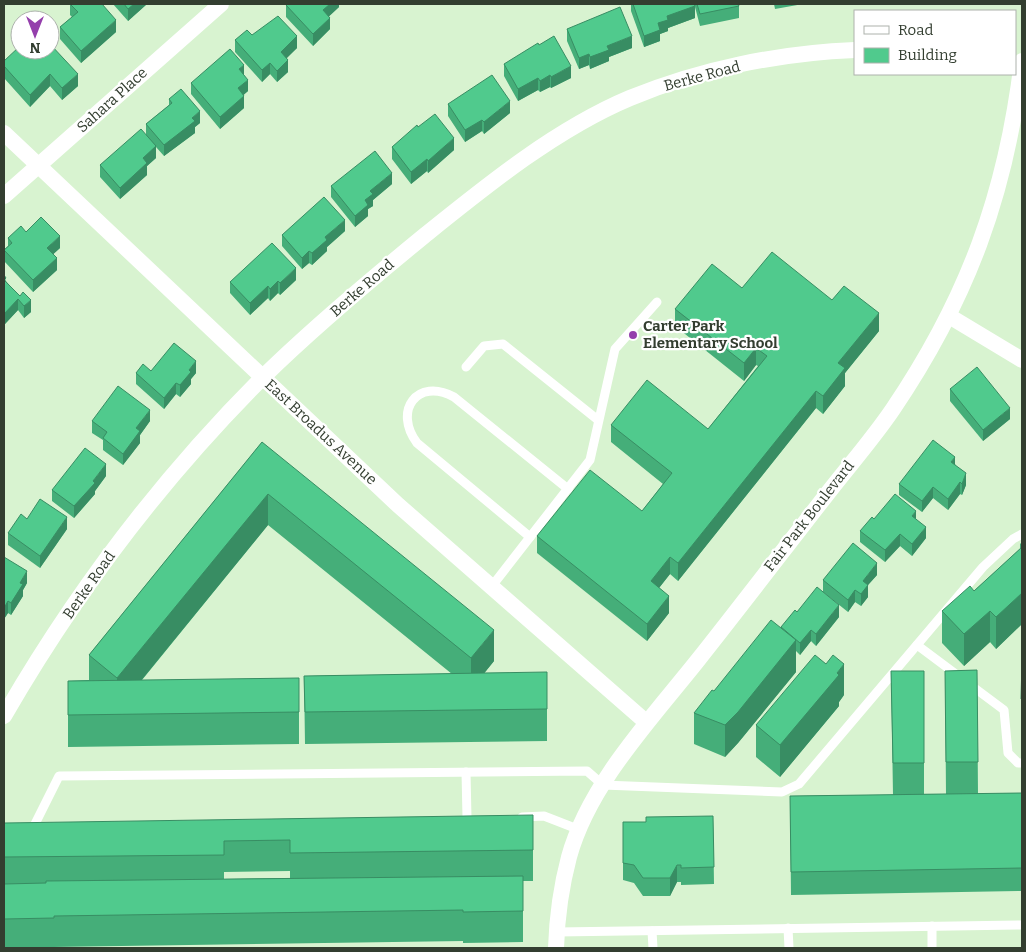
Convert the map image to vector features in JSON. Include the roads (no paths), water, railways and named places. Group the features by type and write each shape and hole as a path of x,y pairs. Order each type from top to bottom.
{"street":[{"name":"Sahara Place","path":"4,196 221,4"},
{"name":"Berke Road","path":"4,716 51,640 110,554 194,449 264,377 375,276 464,204 523,161 580,125 627,99 690,76 771,58 854,50"},
{"name":"Fair Park Boulevard","path":"556,940 567,863 580,830 603,785 646,722 696,662 893,409 949,316 975,259 1003,172 1016,117 1022,61"},
{"name":"East Broadus Avenue","path":"4,133 37,167 398,504 646,722"},
{"path":"949,316 1022,360"}],"lane":[{"path":"492,586 590,460 615,349 657,302"},
{"path":"466,367 484,346 503,344 598,420"},
{"path":"530,537 417,443 410,434 407,423 411,403 417,396 426,391 436,391 454,397 568,489"},
{"path":"43,828 33,828 59,776 587,771 603,785 782,792 799,784 983,567 1013,539 1022,534"},
{"path":"917,645 1004,710 1008,753 1018,763 1022,763"},
{"path":"457,818 472,818 466,772"},
{"path":"515,817 544,816 580,830"},
{"path":"556,940 652,931 1022,925"},
{"path":"932,926 932,948"},
{"path":"788,928 789,948"},
{"path":"652,931 653,948"}],"place":[{"name":"Carter Park Elementary School","path":"633,335"}]}
